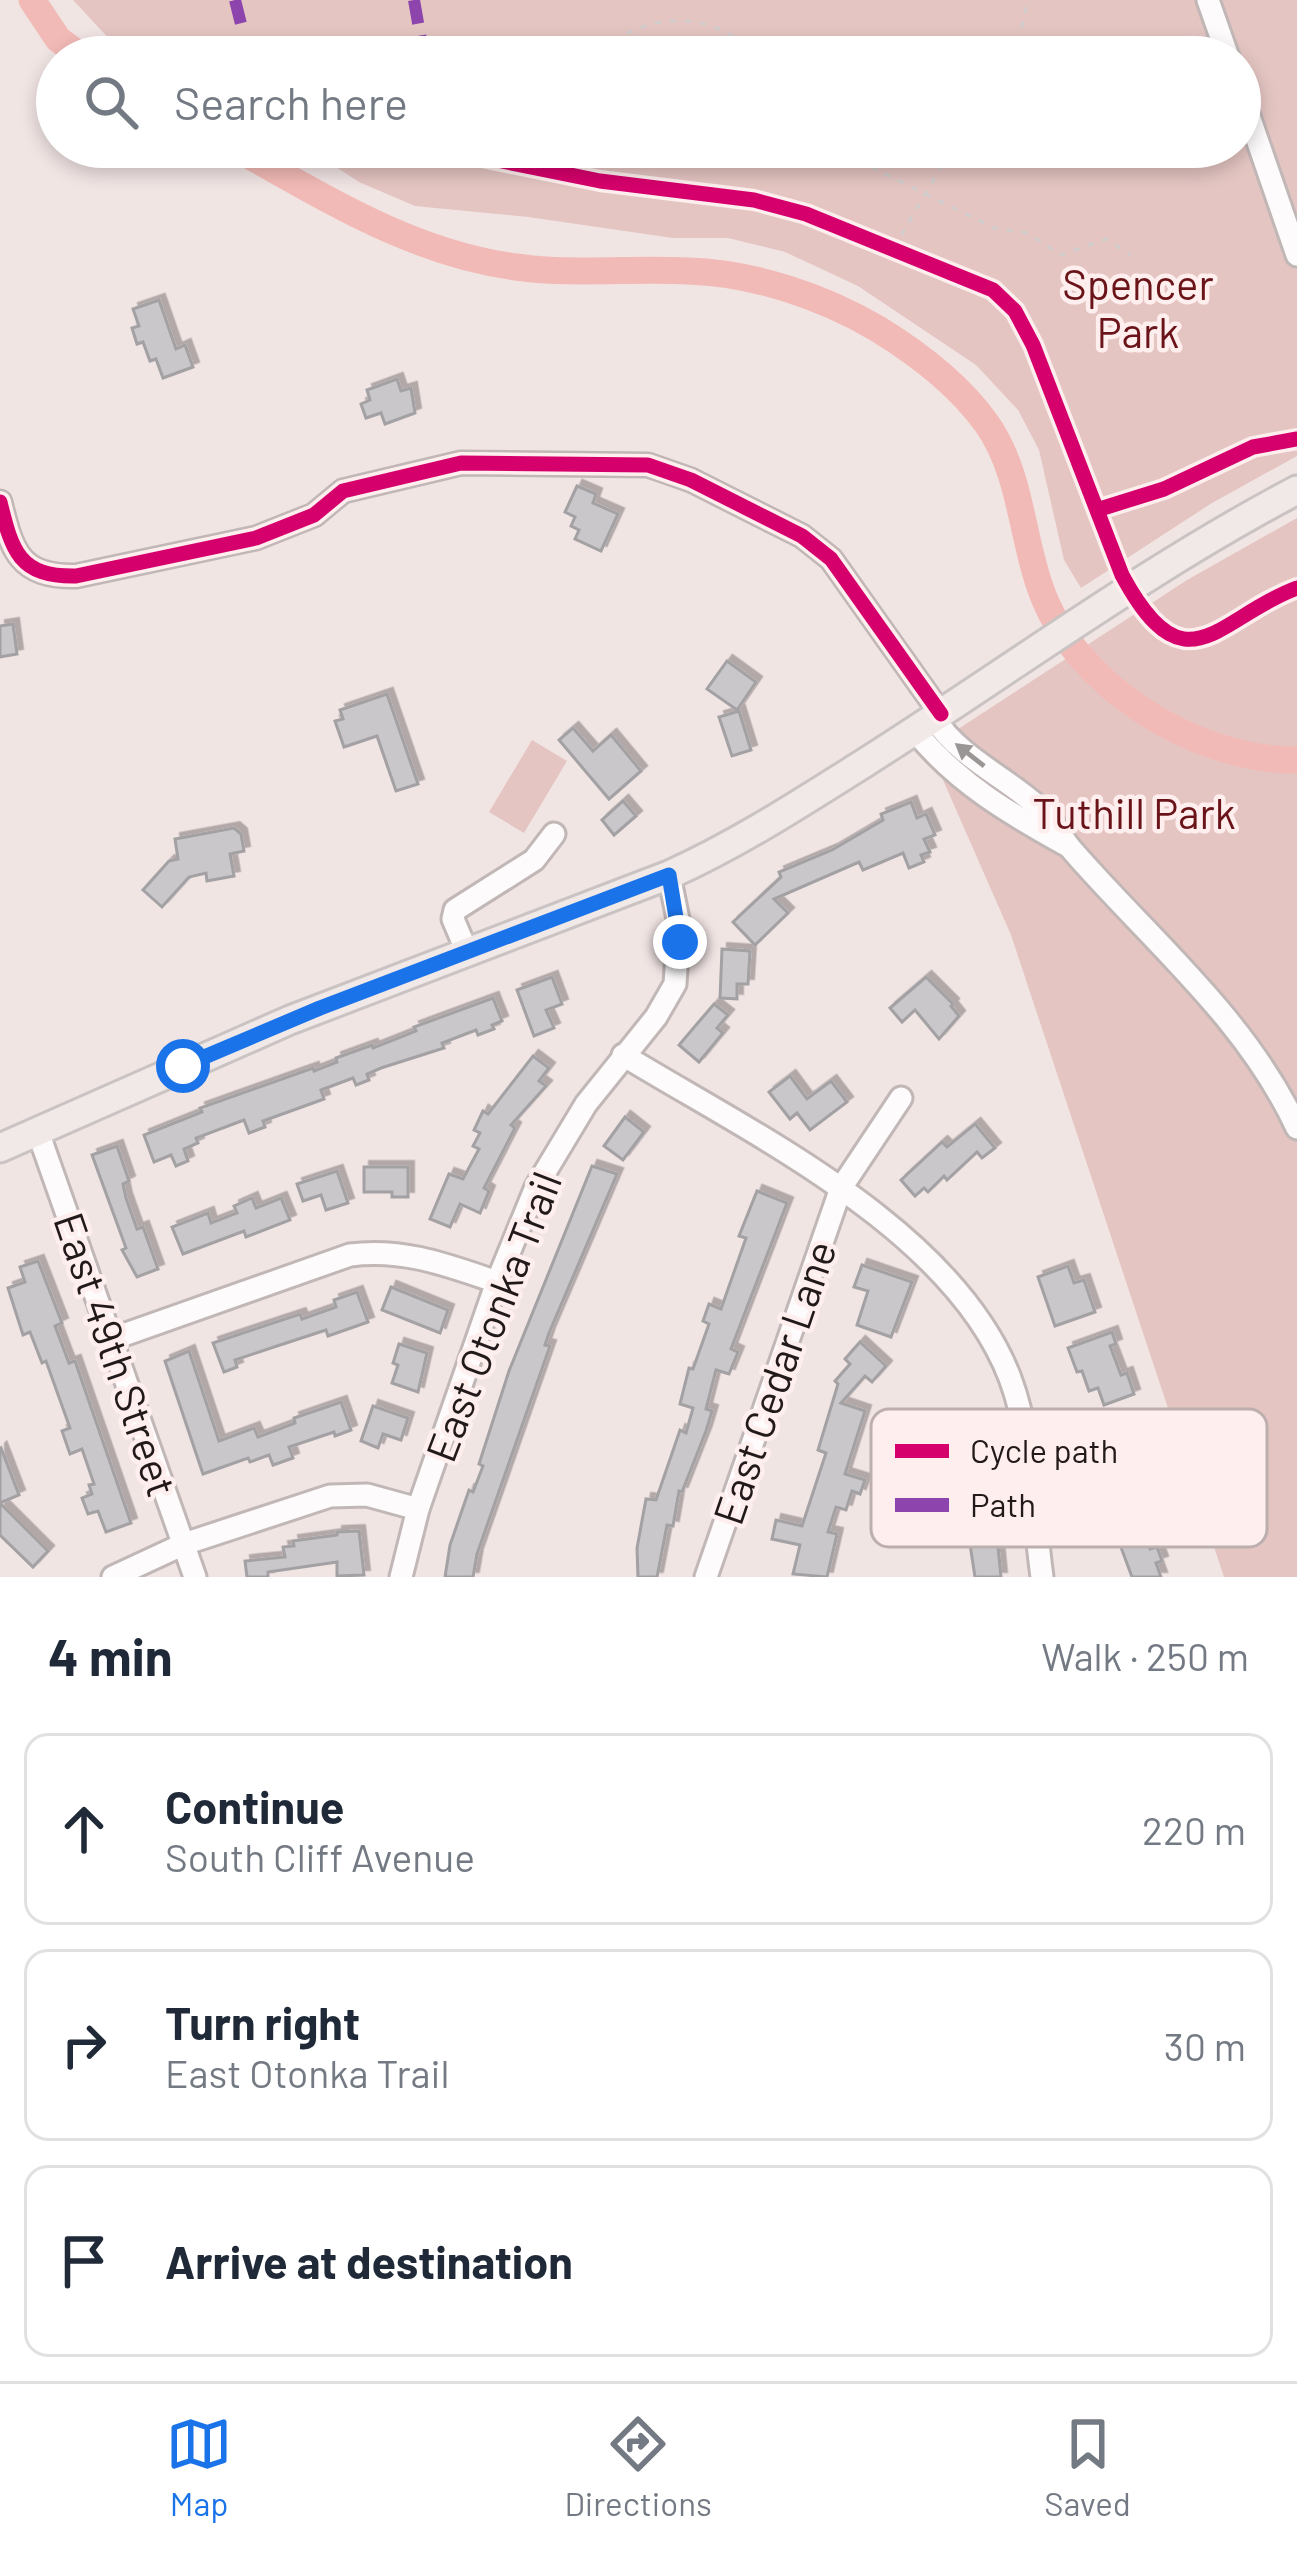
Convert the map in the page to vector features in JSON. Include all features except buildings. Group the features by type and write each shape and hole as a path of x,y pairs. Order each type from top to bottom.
{"main road":[{"path":"0,1148 290,1020 669,875 755,832 1176,560 1297,490"}],"street":[{"path":"1208,0 1221,36"},
{"path":"1261,151 1297,255"},
{"path":"0,502 10,545 8,560 49,576 90,574 256,538 314,515 343,491 461,463 649,465 691,480 802,536 831,559 930,721 1042,809 1069,847 1190,975 1243,1040 1297,1128"},
{"path":"467,952 452,919 455,910 534,860 554,834"},
{"name":"East Otonka Trail","path":"401,1577 418,1509 497,1282 536,1187 586,1104 656,1017 675,984 679,924 669,875"},
{"path":"622,1055 841,1188 951,1281 996,1349 1019,1409"},
{"name":"East Cedar Lane","path":"706,1577 841,1188 902,1098"},
{"name":"East 49th Street","path":"38,1132 195,1577"},
{"path":"112,1340 350,1255 397,1252 497,1282"},
{"path":"113,1577 184,1544 330,1496 367,1495 418,1509"},
{"path":"1038,1547 1042,1577"}],"path":[{"path":"1020,36 1028,0"},
{"path":"621,36 674,19 731,36"},
{"path":"874,168 994,228 1028,233 1060,255 1107,239 1130,255"},
{"path":"894,248 938,168"},
{"path":"872,240 914,256"}],"green space":[{"name":"Spencer Park","path":"73,0 1297,0 1297,456 1212,503 1081,588 1064,560 1039,450 1018,410 976,365 858,286 785,252 728,238 673,238 415,206 337,168 1261,168 1261,36 106,36"},
{"name":"Tuthill Park","path":"1297,518 1297,1577 1224,1577 1214,1547 1267,1547 1267,1409 1168,1409 1011,935 929,748 1187,580"},
{"path":"532,740 567,761 524,833 489,812"}],"waterway":[{"path":"32,0 56,36"},
{"path":"272,168 404,236 477,260 537,269 737,276 834,306 878,329 937,371 987,424 1014,483 1040,587 1056,623 1080,656 1143,711 1180,732 1258,757 1297,760"}],"marked path":[{"path":"235,0 241,24"},
{"path":"414,0 420,36"}],"cycle path":[{"path":"536,168 754,200 806,214 993,290 1015,311 1033,345 1122,575 1145,611 1165,631 1185,639 1204,637 1297,588"},
{"path":"1100,509 1164,489 1253,447 1297,439"},
{"path":"0,502 21,558 42,572 76,576 256,538 314,515 343,491 461,463 648,465 691,480 802,536 831,559 941,714"}],"route":[{"path":"183,1066 320,1008 669,875 680,942"}]}
